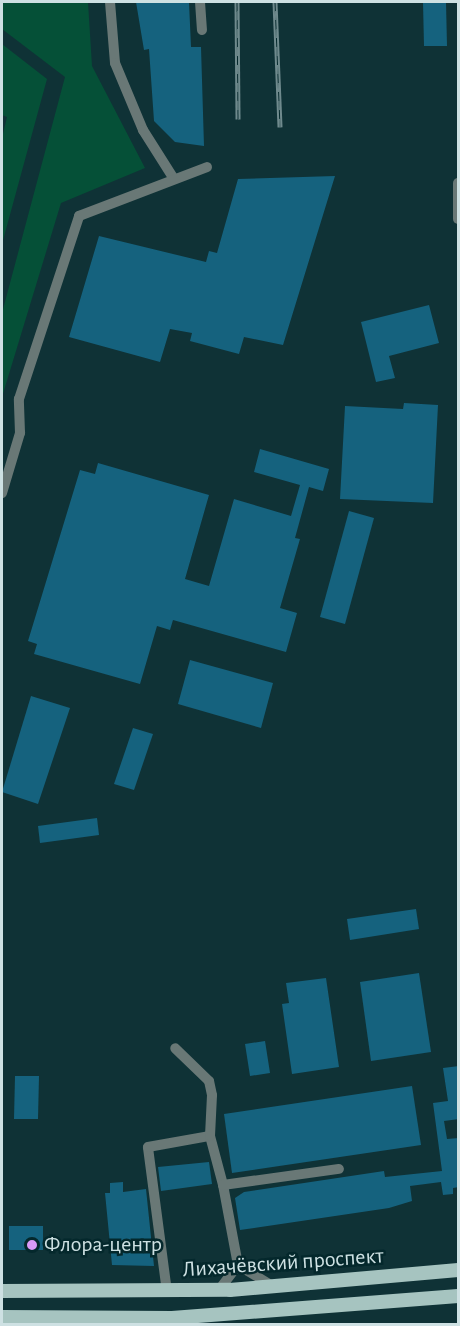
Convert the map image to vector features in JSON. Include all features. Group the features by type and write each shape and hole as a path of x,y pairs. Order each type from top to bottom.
{"main road":[{"name":"Лихачёвский проспект","path":"2,1291 219,1290 459,1270"},
{"path":"2,1317 172,1318 459,1296"}],"street":[{"path":"110,2 115,63 143,130 174,179"},
{"path":"200,2 202,30"},
{"path":"2,493 20,433 19,399 79,216 207,167"},
{"path":"459,183 459,219"},
{"path":"175,1048 209,1082 210,1136 223,1185 238,1265 219,1290"},
{"path":"167,1292 148,1147 210,1136"},
{"path":"223,1185 339,1169"},
{"path":"238,1265 274,1287"}],"green space":[{"path":"2,2 88,2 92,66 145,168 61,203 2,397 2,313 65,77 2,29"},
{"path":"2,44 47,79 2,244 2,138 7,117 2,115"}],"building":[{"path":"136,2 189,2 191,47 201,47 204,146 175,142 154,121 149,49 144,50"},
{"path":"423,2 446,2 447,46 424,46"},
{"path":"335,176 283,345 244,337 239,354 190,341 192,333 170,329 160,362 69,337 99,236 206,262 209,251 217,253 238,179"},
{"path":"429,305 439,343 389,356 395,378 376,382 361,322"},
{"path":"404,403 438,405 433,503 340,499 345,406 403,409"},
{"path":"260,449 329,469 323,491 309,487 295,538 300,539 280,608 297,613 286,652 173,620 170,630 157,626 140,684 34,654 37,644 28,641 80,470 95,474 98,463 209,495 185,579 209,586 234,499 291,516 300,485 254,472"},
{"path":"349,511 374,518 345,624 320,617"},
{"path":"190,660 273,683 261,728 178,704"},
{"path":"31,696 70,708 38,804 2,792"},
{"path":"133,728 153,734 134,790 114,784"},
{"path":"97,818 99,835 40,843 38,826"},
{"path":"416,909 419,929 350,940 347,919"},
{"path":"419,973 431,1052 371,1061 360,982"},
{"path":"326,978 339,1067 292,1074 282,1004 289,1003 286,983"},
{"path":"265,1041 270,1073 250,1076 245,1044"},
{"path":"459,1066 459,1119 444,1121 447,1139 459,1138 459,1187 453,1188 453,1194 443,1195 441,1182 410,1186 412,1201 389,1208 240,1230 235,1198 244,1192 384,1171 385,1177 442,1171 433,1103 448,1101 443,1068"},
{"path":"15,1076 39,1076 38,1119 14,1119"},
{"path":"412,1086 421,1145 232,1173 224,1114"},
{"path":"209,1162 212,1184 161,1191 158,1167"},
{"path":"123,1182 123,1192 146,1189 154,1266 112,1265 105,1193 110,1193 110,1183"},
{"path":"9,1226 43,1226 43,1250 9,1250"}],"railway":[{"path":"237,2 238,119"},
{"path":"275,2 280,127"}],"place":[{"name":"Флора-центр","path":"32,1245"}]}
